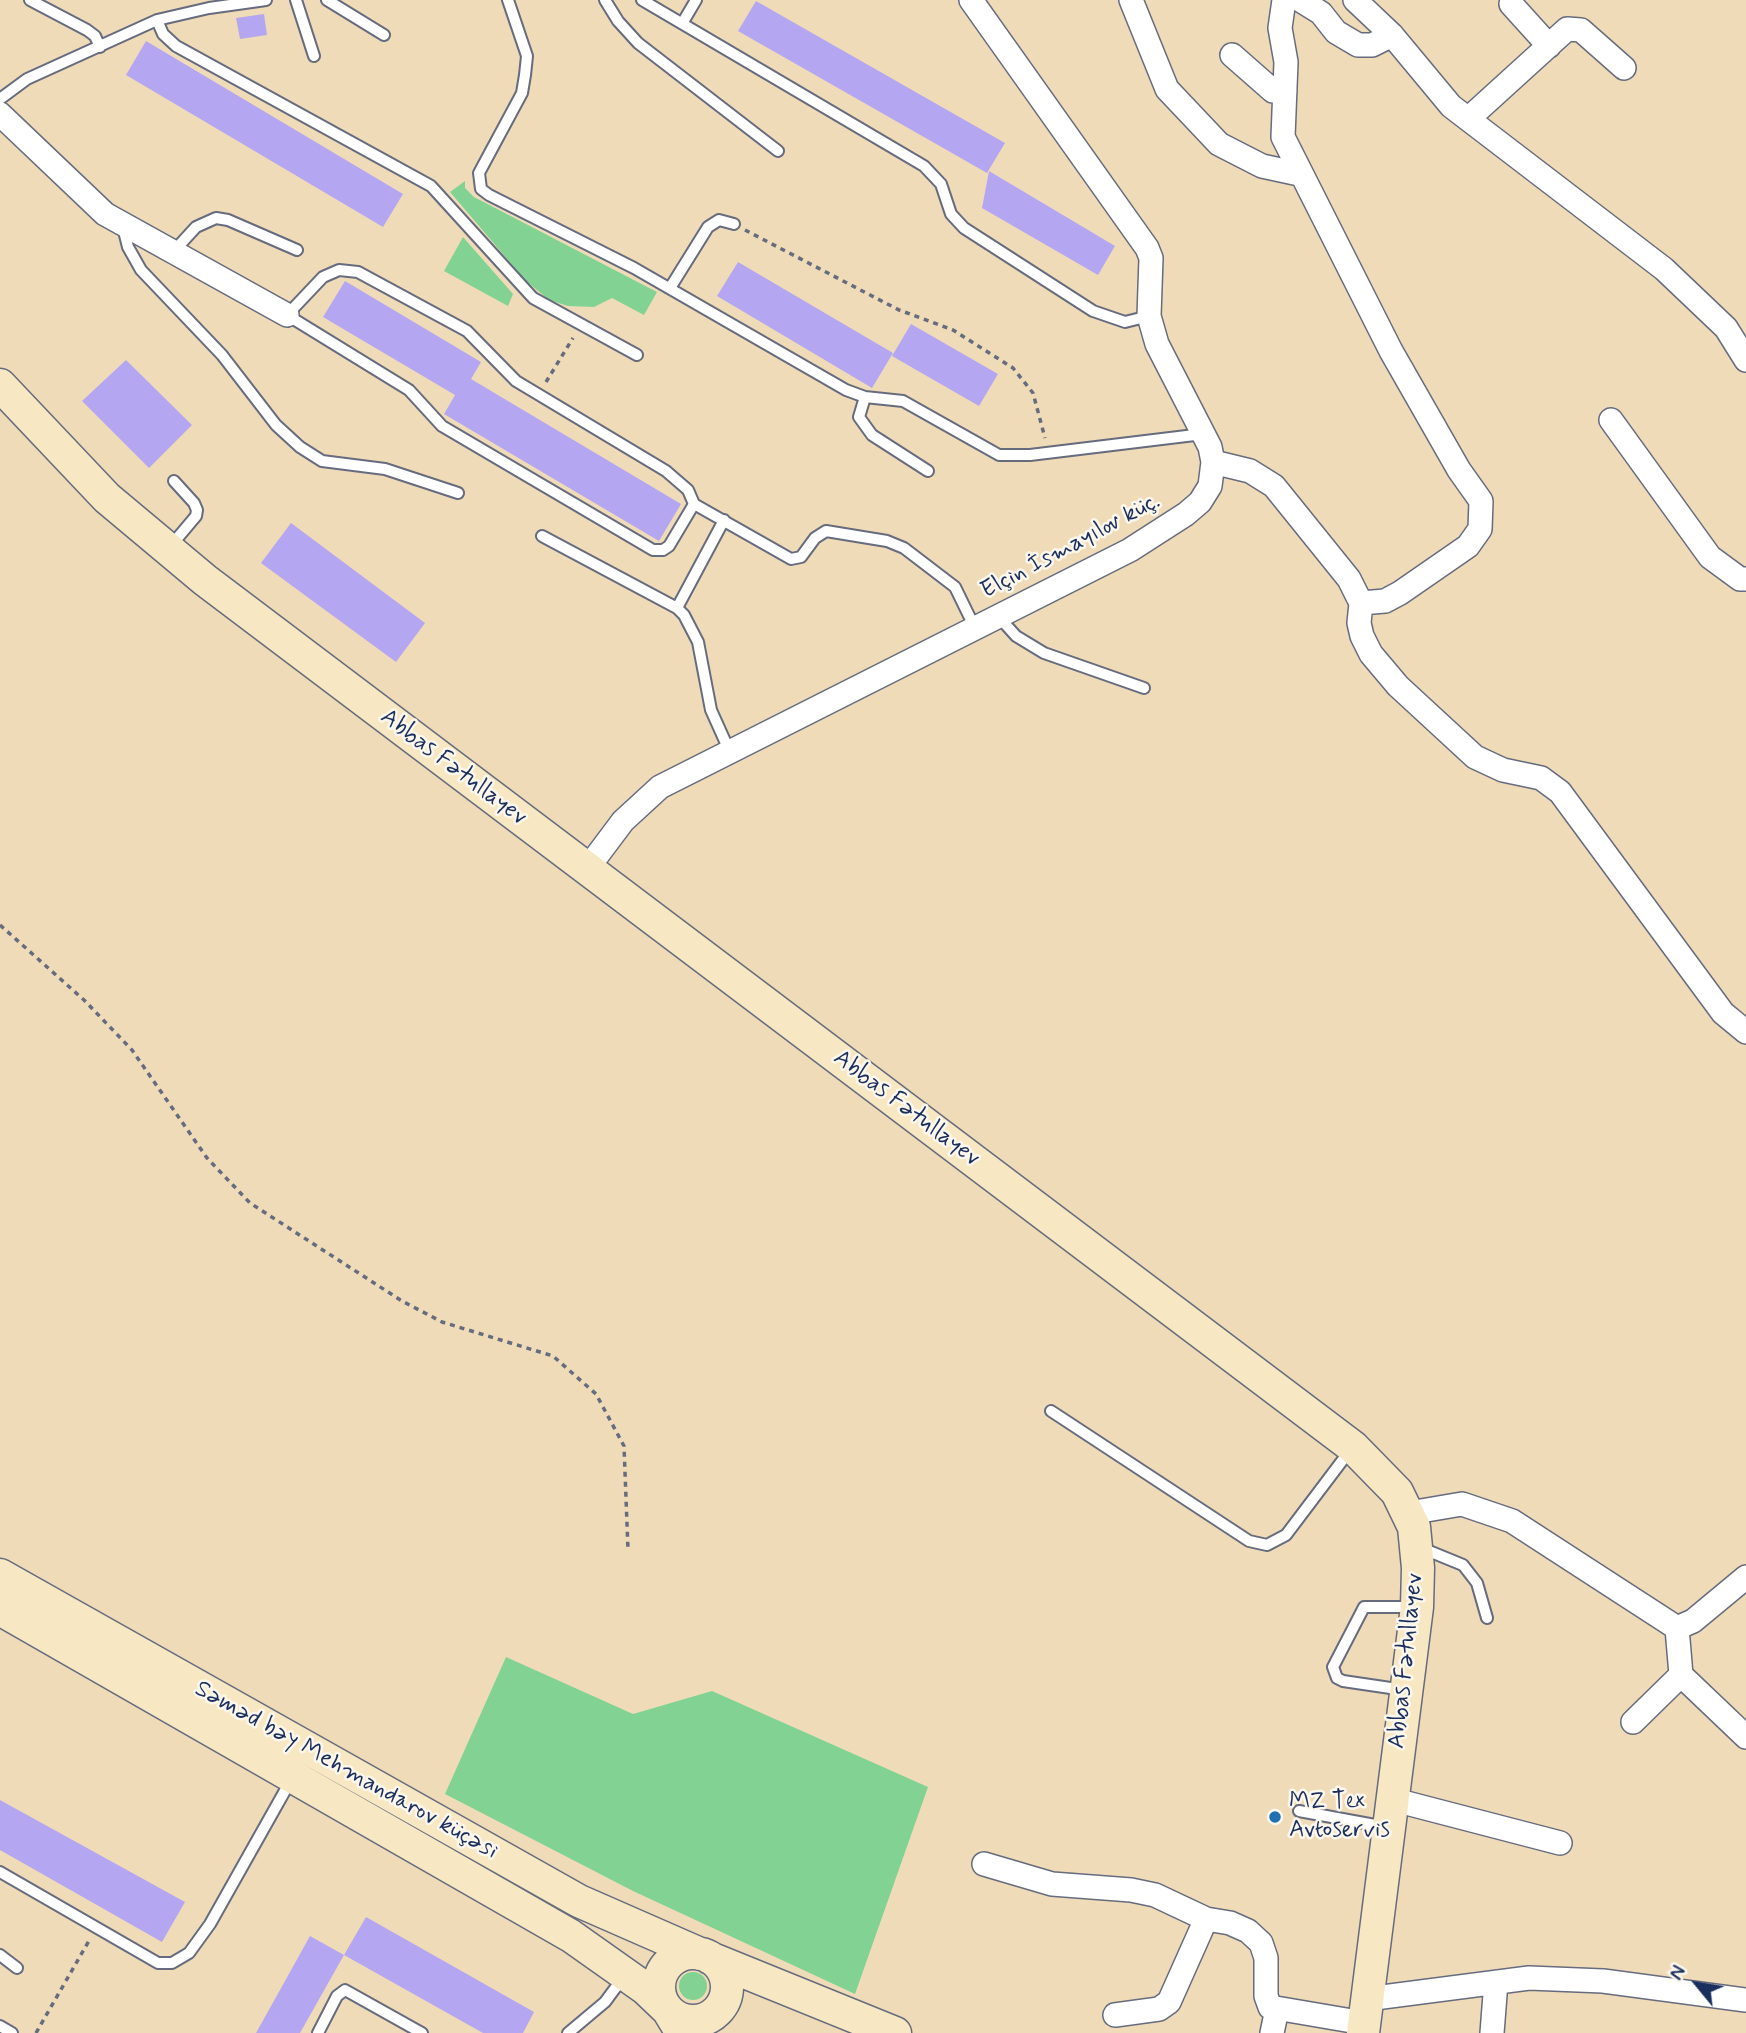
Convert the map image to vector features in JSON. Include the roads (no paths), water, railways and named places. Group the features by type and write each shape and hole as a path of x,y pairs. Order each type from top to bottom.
{"main road":[{"name":"Abbas Fətullayev","path":"0,385 107,498 168,551 1353,1447 1397,1492 1409,1513 1417,1547 1416,1607 1365,2018"},
{"name":"Səməd bəy Mehmandarov küçəsi","path":"0,1576 579,1901 705,1956 895,2033"},
{"name":"Səməd bəy Mehmandarov küçəsi","path":"0,1609 571,1936 626,1974 675,2022"},
{"path":"714,2020 725,1997 724,1975 705,1956 679,1956 663,1970 659,1992 675,2022 714,2020 751,1994 814,1999"}],"street":[{"path":"971,0 1147,248 1152,258 1149,316 1157,344 1205,434 1213,462 1250,471 1274,486 1349,579 1361,603 1359,623 1362,636 1371,654 1398,686 1475,757 1503,770 1541,778 1560,792 1723,1013 1746,1032"},
{"path":"1131,0 1167,89 1219,144 1262,166 1299,174"},
{"path":"1355,0 1392,35 1451,106 1664,269 1726,328 1746,360"},
{"path":"1361,603 1385,601 1400,593 1468,546 1480,529 1481,501 1459,470 1391,351 1299,174 1283,137 1286,62 1280,28 1291,1 1321,13 1336,32 1358,45 1372,45 1392,35"},
{"path":"1511,4 1549,46"},
{"path":"1468,119 1567,29 1581,30 1624,68"},
{"path":"1232,55 1273,91 1285,91"},
{"path":"0,114 90,201 123,226 174,251 287,315"},
{"path":"1611,420 1710,556 1730,572 1746,579"},
{"name":"Elçin İsmayılov küç.","path":"587,869 623,821 660,787 1130,550 1200,502 1210,486 1213,462"},
{"path":"1409,1513 1462,1504 1512,1521 1677,1628"},
{"path":"1677,1628 1693,1620 1746,1577"},
{"path":"1677,1628 1681,1675 1746,1737"},
{"path":"1633,1722 1681,1675"},
{"path":"1390,1813 1560,1843"},
{"path":"984,1864 1052,1884 1131,1890 1155,1895 1206,1919 1230,1923 1248,1931 1261,1943 1266,1958 1266,1996 1270,2007 1277,2009 1365,2018 1496,1982 1530,1978 1603,1981 1746,2000"},
{"path":"1115,2015 1159,2010 1169,2002 1206,1919"},
{"path":"1492,2033 1490,2030 1496,1982"},
{"path":"1272,2033 1277,2009"}],"lane":[{"path":"30,0 96,36 100,47"},
{"path":"0,99 27,79 157,20 207,4 266,0"},
{"path":"296,0 314,56"},
{"path":"327,0 384,36"},
{"path":"508,0 527,56 525,75 522,93 479,173 481,189 670,288 846,390 865,397 903,401 999,455 1049,453 1205,434"},
{"path":"606,0 618,21 639,43 778,152"},
{"path":"642,0 925,166 941,184 951,214 964,228 1093,311 1125,322 1149,316"},
{"path":"683,22 696,0"},
{"path":"157,20 163,34 176,46 430,186 533,298 583,323 637,355"},
{"path":"174,251 196,227 216,218 228,220 297,250"},
{"path":"670,288 708,227 719,220 734,224"},
{"path":"123,226 128,247 141,270 222,355 276,425 300,447 322,461 385,469 458,493"},
{"path":"694,504 669,546 663,550 653,550 442,426 409,390 287,315 323,277 339,270 358,272 467,331 516,381 666,471 688,490 694,504 796,560 815,538 826,531 887,541 904,548 955,587 975,628"},
{"path":"865,397 859,416 872,435 928,471"},
{"path":"168,551 197,510 174,481"},
{"path":"677,608 724,520"},
{"path":"542,536 677,608 691,626 698,642 711,710 730,750"},
{"path":"998,616 1016,636 1044,653 1144,688"},
{"path":"1051,1411 1249,1542 1267,1545 1286,1535 1353,1447"},
{"path":"1417,1547 1454,1559 1463,1566 1477,1583 1487,1618"},
{"path":"1406,1690 1343,1681 1337,1678 1333,1667 1364,1607 1416,1607"},
{"path":"2,1877 158,1963 172,1963 189,1953 210,1924 293,1777"},
{"path":"1299,1811 1390,1813"},
{"path":"0,1955 17,1968"},
{"path":"568,2033 605,2002 626,1974"},
{"path":"318,2033 337,1996 345,1990 422,2033"},
{"path":"0,2026 12,2033"}],"place":[{"name":"MZ Tex Avtoservis","path":"1275,1817"}]}
